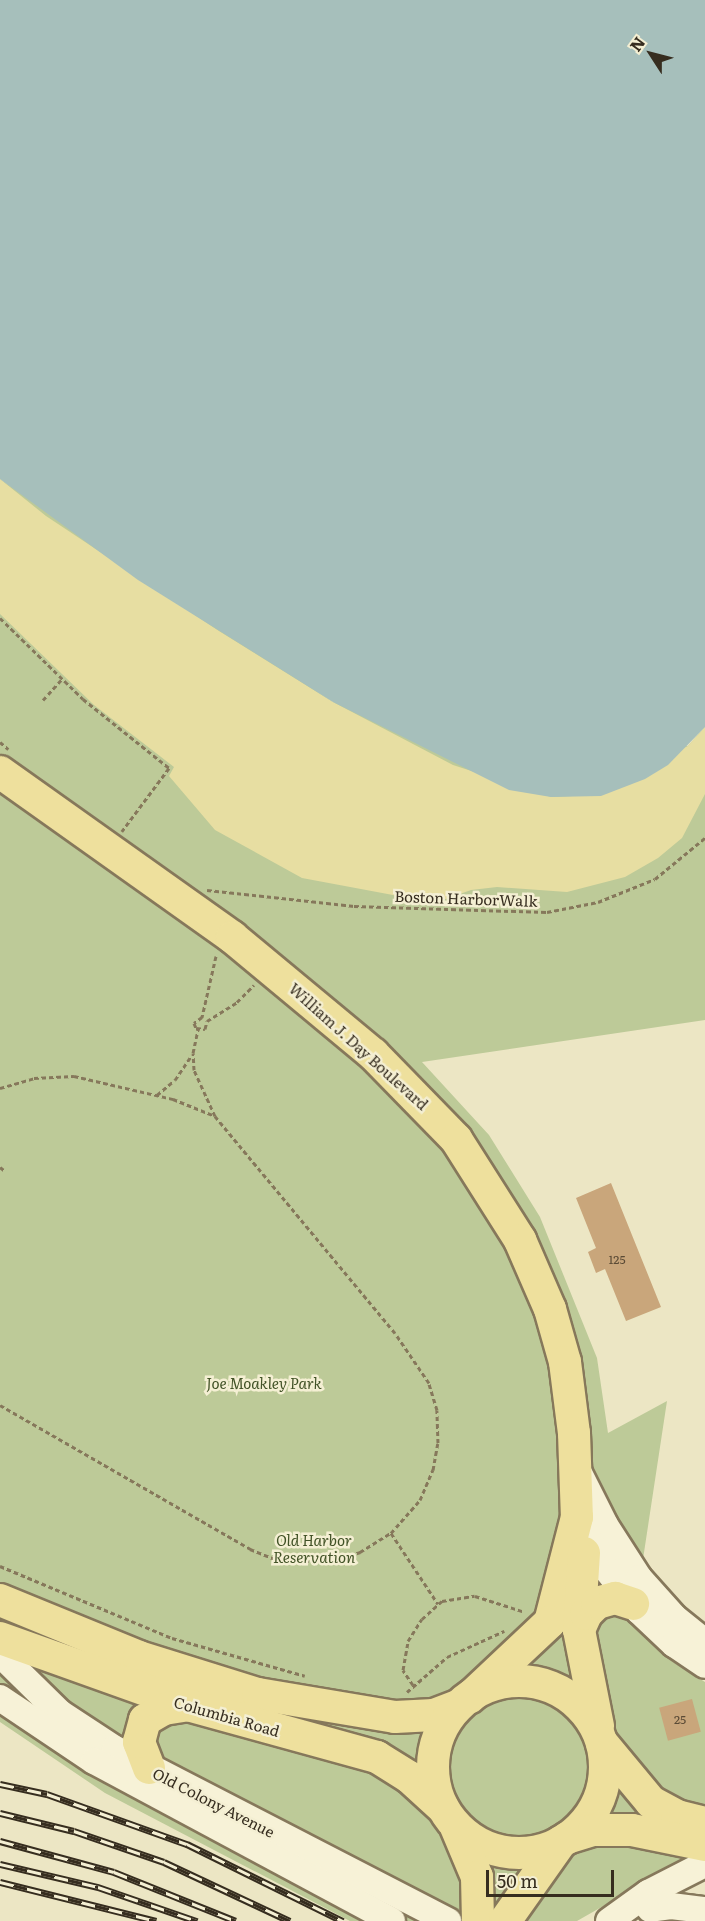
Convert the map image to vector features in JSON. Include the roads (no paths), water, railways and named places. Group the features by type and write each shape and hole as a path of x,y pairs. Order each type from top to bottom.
{"main road":[{"name":"William J. Day Boulevard","path":"0,772 256,956 373,1054 449,1131 506,1215 550,1309 568,1377 576,1465 577,1517 585,1563 579,1630 601,1740"},
{"name":"William J. Day Boulevard","path":"464,1701 550,1622 577,1517"},
{"path":"579,1630 597,1603 615,1598 633,1604"},
{"name":"Columbia Road","path":"0,1600 139,1657 258,1694 395,1717 434,1715 464,1701"},
{"name":"Columbia Road","path":"0,1638 188,1705 377,1757 409,1777 448,1815 475,1869 477,1920"},
{"path":"509,1682 549,1686 578,1704 601,1740 651,1802 692,1831 603,1829 530,1852 503,1852 478,1843 448,1815 435,1786 434,1755 440,1732 464,1701 509,1682"},
{"path":"149,1768 139,1742 145,1720 164,1708 188,1705"},
{"path":"477,1920 586,1820 600,1797 605,1770 601,1740"}],"street":[{"name":"William J. Day Boulevard","path":"576,1465 598,1514 639,1578 674,1617 705,1641"},
{"name":"William J. Day Boulevard","path":"577,1517 596,1553 633,1604 668,1639 705,1665"},
{"name":"Old Colony Avenue","path":"0,1654 60,1713 149,1768 477,1920"},
{"name":"Old Colony Avenue","path":"0,1698 94,1761 392,1921"},
{"path":"609,1921 648,1893 705,1864"},
{"path":"622,1921 705,1883"},
{"path":"650,1909 670,1906 705,1910"}],"water":[{"path":"0,0 705,0 705,727 668,765 645,779 601,796 551,797 509,790 333,702 138,580 0,479"}],"railway":[{"path":"0,1784 47,1794 187,1844 343,1921"},
{"path":"0,1813 74,1831 164,1862 290,1921"},
{"path":"0,1841 114,1872 236,1921"},
{"path":"0,1864 98,1887 197,1921"},
{"path":"0,1882 156,1921"}],"park label":[{"name":"Joe Moakley Park","path":"264,1383"},
{"name":"Old Harbor Reservation","path":"314,1548"}]}
